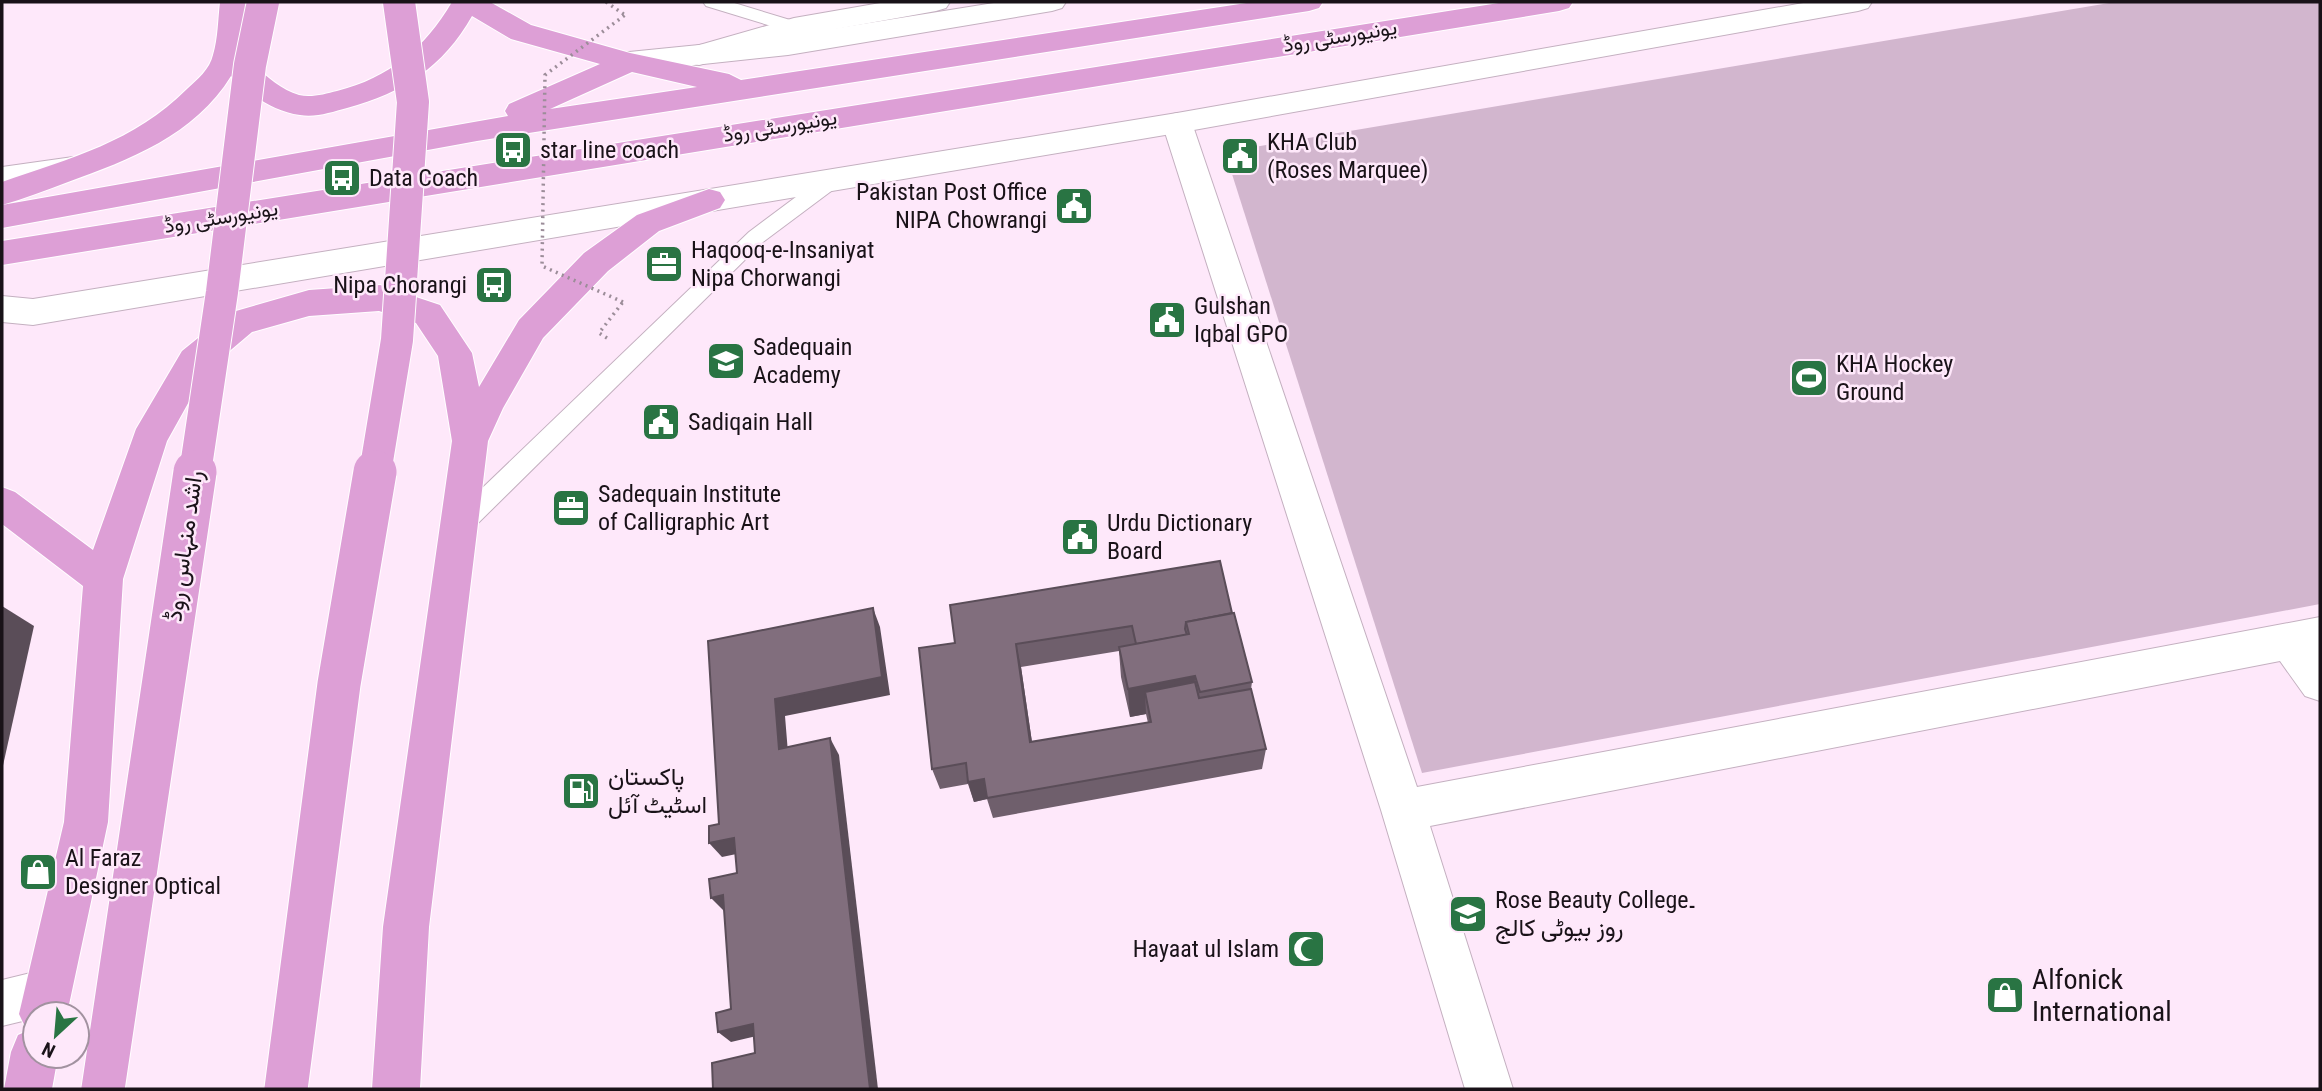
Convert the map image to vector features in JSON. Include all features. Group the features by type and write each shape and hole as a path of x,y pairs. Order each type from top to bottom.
{"main road":[{"path":"2,194 98,160 147,138 183,111 213,81 228,57 234,2"},
{"name":"راشد منہاس روڈ","path":"103,1089 222,292 250,65 263,2"},
{"path":"286,1089 339,684 397,340 413,102 399,2"},
{"path":"228,57 269,94 300,106 330,103 367,94 397,81 427,57 450,33 468,2 521,32 629,62 751,89"},
{"name":"یونیورسٹی روڈ","path":"2,217 477,131 1309,2"},
{"name":"یونیورسٹی روڈ","path":"2,253 1559,2"},
{"path":"477,131 629,62"},
{"path":"396,1089 406,926 470,441 486,404 531,329 587,272 648,223 709,200"},
{"path":"46,1000 86,822 103,579 149,439 194,361 242,322 309,303 380,298 428,314 454,353 470,441"},
{"path":"2,503 103,579"},
{"path":"28,1089 32,1070"}],"street":[{"path":"686,59 794,27 936,2"},
{"path":"629,62 686,59 766,49 1052,2"},
{"path":"2,309 33,312 831,181 1857,2"},
{"path":"1177,122 1403,810 1489,1089"},
{"path":"1403,810 2305,638 2320,683"},
{"path":"2,1003 21,1003"}],"lane":[{"path":"712,2 794,27"},
{"path":"2,174 98,160"},
{"path":"458,526 755,237 831,181"}],"path":[{"path":"606,2 625,15 545,75 542,266 623,302 599,333 608,339 617,330"}],"shaded area":[{"name":"KHA Hockey Ground","path":"2115,2 2320,2 2320,604 1422,773 1225,152"}],"building":[{"path":"1220,561 1232,613 1186,622 1187,635 1136,644 1132,626 1016,644 1030,742 1151,722 1145,692 1195,682 1199,698 1251,689 1266,749 987,798 984,779 968,782 966,763 932,769 919,648 955,643 950,605"},
{"path":"873,608 882,677 775,699 779,749 830,738 870,1089 713,1089 712,1063 755,1053 753,1024 718,1032 716,1013 731,1009 723,895 711,898 709,879 737,873 734,838 709,843 709,826 719,824 708,641"},
{"path":"1234,613 1252,682 1200,692 1195,676 1128,689 1119,647 1189,634 1186,622"}],"place":[{"name":"star line coach","path":"513,150"},
{"name":"KHA Club (Roses Marquee)","path":"1240,156"},
{"name":"Data Coach","path":"342,178"},
{"name":"Pakistan Post Office NIPA Chowrangi","path":"1074,206"},
{"name":"Haqooq-e-Insaniyat Nipa Chorwangi","path":"664,264"},
{"name":"Nipa Chorangi","path":"494,285"},
{"name":"Gulshan Iqbal GPO","path":"1167,320"},
{"name":"Sadequain Academy","path":"726,361"},
{"name":"KHA Hockey Ground","path":"1809,378"},
{"name":"Sadiqain Hall","path":"661,422"},
{"name":"Sadequain Institute of Calligraphic Art","path":"571,508"},
{"name":"Urdu Dictionary Board","path":"1080,537"},
{"name":"پاکستان اسٹیٹ آئل","path":"581,791"},
{"name":"Al Faraz Designer Optical","path":"38,872"},
{"name":"Rose Beauty College۔ روز بیوٹی کالج","path":"1468,914"},
{"name":"Hayaat ul Islam","path":"1306,949"},
{"name":"Alfonick International","path":"2005,995"}]}
